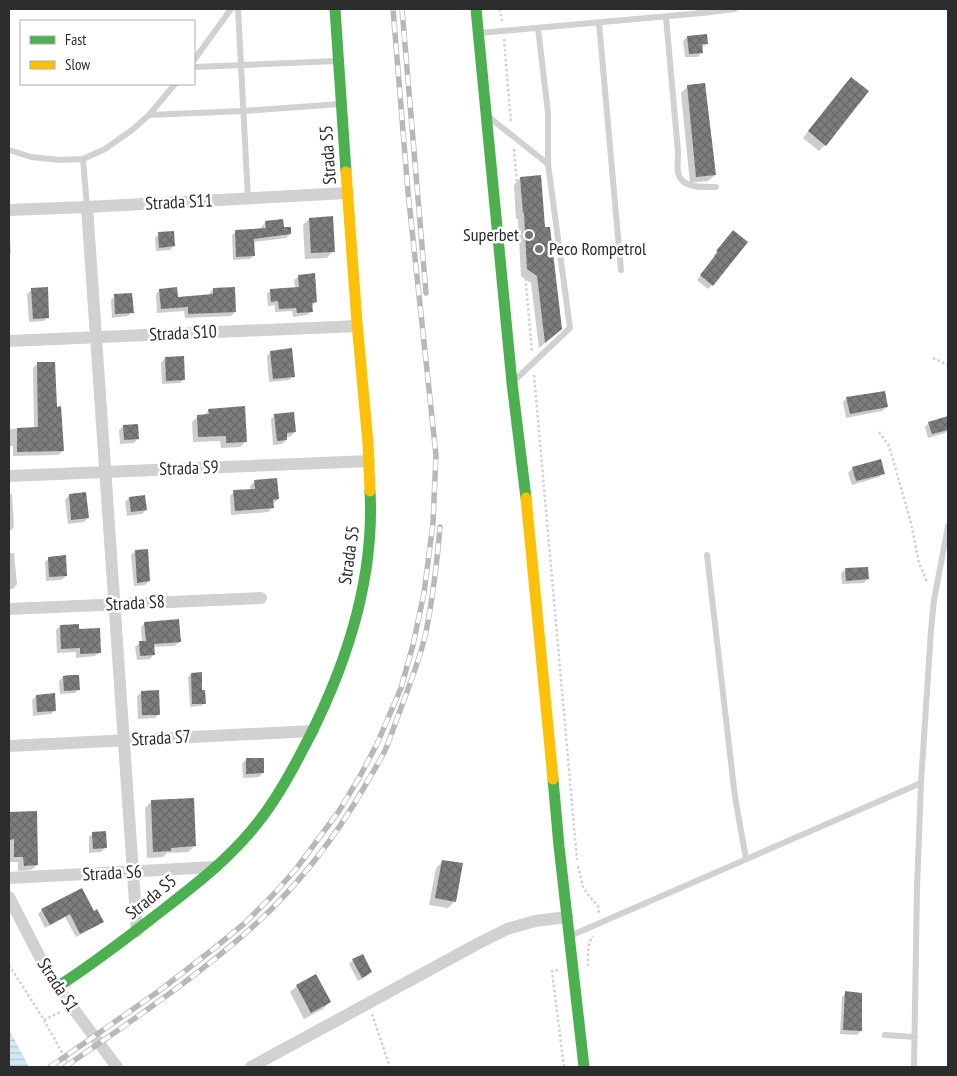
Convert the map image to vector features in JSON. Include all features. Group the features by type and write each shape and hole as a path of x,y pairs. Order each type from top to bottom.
{"street":[{"name":"Strada S5","path":"57,988 137,931 216,867 237,847 261,819 286,780 313,731 337,674 355,621 368,562 371,520 369,461 357,326 335,9"},
{"path":"476,9 559,846 584,1067"},
{"name":"Strada S11","path":"9,210 348,193"},
{"path":"87,207 137,931"},
{"name":"Strada S10","path":"9,341 357,326"},
{"name":"Strada S9","path":"9,476 369,461"},
{"name":"Strada S8","path":"9,609 261,598"},
{"name":"Strada S7","path":"9,746 313,731"},
{"name":"Strada S6","path":"9,878 216,867"},
{"name":"Strada S1","path":"9,897 57,988 117,1067"},
{"path":"250,1067 507,929 535,921 567,916"}],"lane":[{"path":"195,59 232,9"},
{"path":"238,9 248,199"},
{"path":"479,34 735,9"},
{"path":"666,16 678,152 678,174 686,184 698,188 716,187"},
{"path":"599,22 620,270"},
{"path":"512,382 570,328 548,164 548,113 538,28"},
{"path":"195,67 339,61"},
{"path":"9,150 31,158 83,159 112,145 132,130 149,115 174,85"},
{"path":"149,115 342,104"},
{"path":"487,116 548,164"},
{"path":"83,159 87,207"},
{"path":"914,1067 921,783 934,600 948,526"},
{"path":"707,555 735,797 746,859"},
{"path":"569,937 921,783"},
{"path":"885,1035 915,1037"}],"path":[{"path":"933,358 948,364"},
{"path":"880,432 889,446 911,523 919,563 934,600"},
{"path":"9,965 44,1020 70,1067"},
{"path":"369,1004 390,1067"},
{"path":"44,1020 71,1007"}],"water":[{"path":"9,1031 12,1035 29,1067 9,1067"}],"building":[{"path":"707,34 708,44 702,44 703,53 689,54 687,36"},
{"path":"851,77 869,91 826,146 808,131"},
{"path":"705,83 716,175 696,177 687,85"},
{"path":"541,175 545,227 550,227 562,329 545,343 537,276 527,269 520,177"},
{"path":"333,216 335,252 311,253 309,218"},
{"path":"283,219 284,227 291,227 291,234 254,239 255,256 236,257 235,230 266,228 265,221"},
{"path":"733,230 748,242 713,286 700,275"},
{"path":"174,231 175,246 159,248 158,232"},
{"path":"315,273 317,302 312,303 313,312 297,313 296,308 279,309 278,301 271,302 270,289 299,287 298,275"},
{"path":"48,287 49,318 33,319 31,288"},
{"path":"177,287 178,297 213,294 213,288 235,287 236,312 188,314 188,307 161,309 159,289"},
{"path":"132,293 134,313 115,314 114,294"},
{"path":"292,348 295,377 273,379 270,351"},
{"path":"184,356 185,380 166,381 165,357"},
{"path":"37,362 55,362 57,407 61,406 64,451 17,452 17,428 38,427"},
{"path":"885,391 888,407 850,414 846,397"},
{"path":"245,406 247,442 226,443 226,436 198,437 197,415 209,414 208,409"},
{"path":"294,412 296,432 287,433 287,440 277,441 274,414"},
{"path":"948,416 948,430 932,434 928,422"},
{"path":"138,424 139,439 124,440 123,425"},
{"path":"881,459 885,474 856,481 852,467"},
{"path":"277,478 279,499 273,500 274,508 235,511 233,490 255,489 254,480"},
{"path":"86,492 89,518 71,520 69,494"},
{"path":"145,495 147,510 131,512 129,497"},
{"path":"148,549 150,581 137,583 135,550"},
{"path":"66,555 67,576 49,577 48,557"},
{"path":"868,567 869,579 846,581 845,568"},
{"path":"179,619 181,642 154,644 155,655 140,656 139,641 146,641 144,622"},
{"path":"79,624 79,629 100,628 101,653 80,654 80,648 61,649 60,625"},
{"path":"202,672 202,690 205,690 206,704 192,704 191,673"},
{"path":"79,675 80,690 64,691 63,676"},
{"path":"159,690 160,715 142,715 141,691"},
{"path":"55,693 56,711 37,712 36,695"},
{"path":"246,758 264,758 264,773 246,774"},
{"path":"194,798 196,846 153,852 151,800"},
{"path":"37,811 38,865 24,866 23,857 14,857 14,839 10,840 9,812"},
{"path":"106,831 107,848 93,849 92,832"},
{"path":"442,860 463,863 456,902 435,898"},
{"path":"82,888 94,911 97,909 104,922 80,934 70,914 50,925 41,909"},
{"path":"363,954 372,972 362,978 352,959"},
{"path":"316,974 331,1002 311,1013 296,985"},
{"path":"845,991 862,993 862,1031 843,1030"}],"railway":[{"path":"50,1067 159,991 245,923 272,896 296,869 339,811 377,744 401,688 413,645 424,593 433,523 436,455 408,192 393,9"},
{"path":"402,9 426,293"},
{"path":"65,1067 140,1015 212,961 258,922 303,875 342,823 385,751 417,665 431,606 440,527"}],"traffic: fast":[{"path":"335,9 346,172"},
{"path":"476,9 512,383 526,498"},
{"path":"57,987 112,949 210,872 251,831 278,794 316,724 330,693 353,628 367,560 370,491"},
{"path":"553,779 584,1067"}],"traffic: slow":[{"path":"346,172 368,443 370,491"},
{"path":"526,498 553,779"}],"place":[{"name":"Superbet","path":"529,235"},
{"name":"Peco Rompetrol","path":"539,249"}]}
